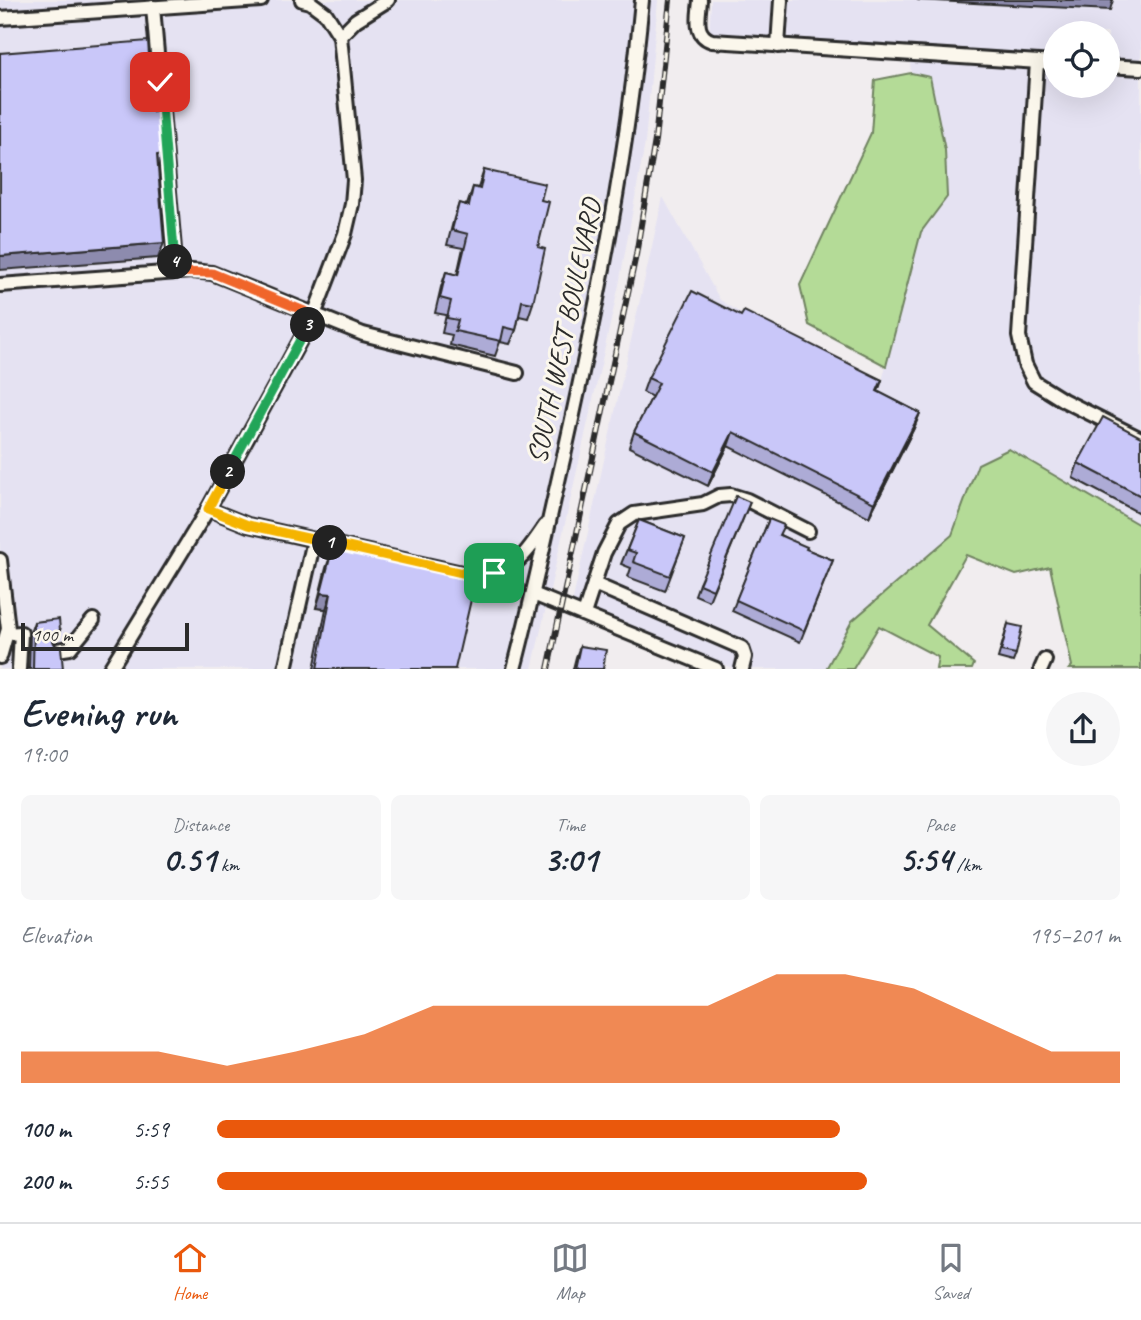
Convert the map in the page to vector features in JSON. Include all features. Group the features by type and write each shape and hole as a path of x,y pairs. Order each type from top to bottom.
{"street":[{"path":"0,18 261,0"},
{"path":"110,666 208,509 314,315 345,234 352,205 354,180 340,36 326,14 310,2 302,0"},
{"path":"340,36 356,20 388,0"},
{"name":"SOUTH WEST BOULEVARD","path":"514,669 533,594 609,243 631,108 642,0"},
{"path":"700,0 698,22 702,36 719,42 1043,62"},
{"path":"778,46 781,0"},
{"path":"153,7 176,272"},
{"path":"1038,62 1019,336 1025,364 1034,382 1063,400 1141,439"},
{"path":"1120,67 1141,68"},
{"path":"0,285 176,272 212,273 363,334 517,373"},
{"path":"584,614 604,553 619,524 634,514 703,504 719,496 731,495 747,500 808,531"},
{"path":"208,509 248,525 480,577 503,571 519,562 549,519"},
{"path":"285,669 314,540"},
{"path":"0,560 7,609 7,634 0,657"},
{"path":"594,584 742,648 745,657 741,669"},
{"path":"533,594 716,669"},
{"path":"57,650 70,649 93,620"},
{"path":"7,634 21,633 24,654 19,669"}],"shaded area":[{"path":"0,0 658,0 645,143 619,285 532,669 0,669"},
{"path":"711,0 1141,0 1141,526 1008,449 978,464 952,535 852,621 826,669 736,669 571,608 663,197 720,300 877,400 921,232 947,197 930,78 911,73 909,52 709,41"}],"green space":[{"path":"911,73 930,77 945,150 947,197 921,232 886,366 809,325 800,285 871,133 875,80"},
{"path":"1009,449 1141,526 1141,669 1069,669 1072,666 1050,567 1016,575 966,555 927,625 974,664 972,669 936,669 938,657 879,626 853,669 826,669 852,621 952,535 978,464"}],"building":[{"path":"148,41 153,112 160,111 164,154 157,155 164,243 0,256 0,53"},
{"path":"484,170 545,184 541,200 549,202 538,247 545,249 533,303 522,301 516,330 504,327 501,341 455,331 458,320 447,318 451,301 440,298 446,272 458,275 468,234 452,230 459,203 469,206 473,187 480,189"},
{"path":"692,291 741,316 744,311 882,380 877,391 920,413 874,503 733,432 713,472 634,432 659,383 648,378"},
{"path":"1103,417 1141,437 1141,496 1078,463"},
{"path":"736,496 750,502 713,590 699,584"},
{"path":"769,519 784,525 779,535 833,560 804,631 736,600"},
{"path":"639,520 685,538 670,576 633,562 636,553 627,550"},
{"path":"341,550 476,578 455,669 317,669 331,594 321,593 331,554 339,556"},
{"path":"59,619 60,630 52,639 55,645 61,647 63,669 33,669 34,622"},
{"path":"1008,624 1022,627 1016,654 1001,651"},
{"path":"580,646 606,650 603,669 575,669"}],"railway":[{"path":"548,669 636,255 655,140 670,0"}],"route":[{"path":"160,82 176,272 212,273 314,315 208,509 248,525 480,577 494,573"}]}
